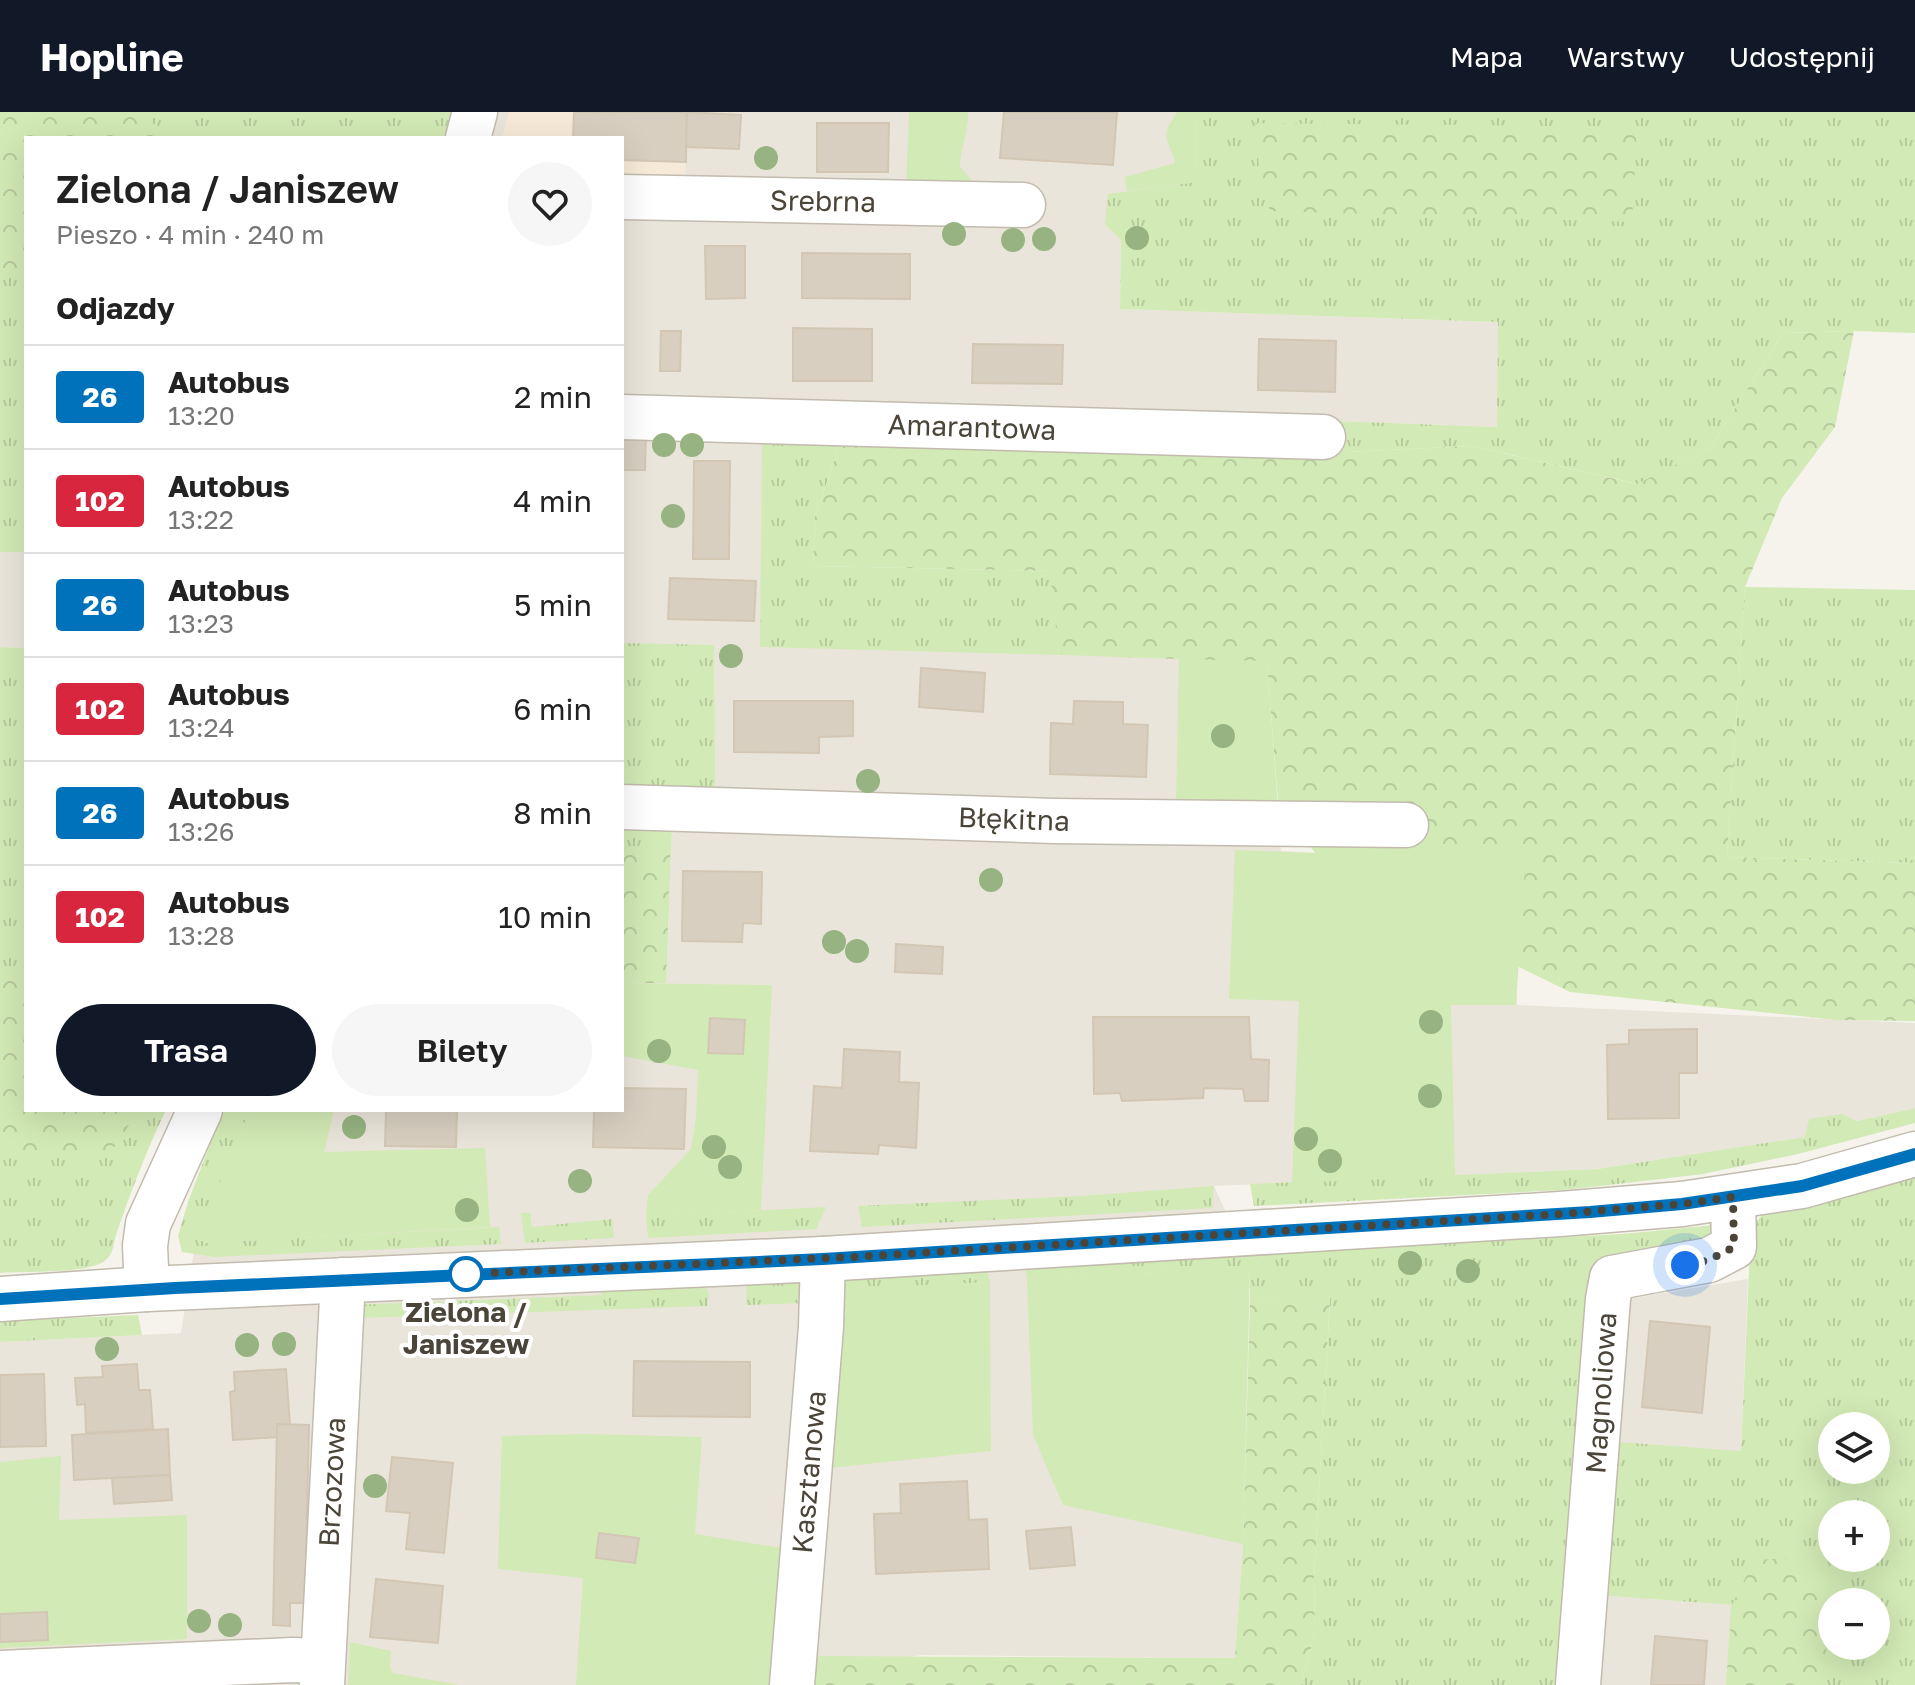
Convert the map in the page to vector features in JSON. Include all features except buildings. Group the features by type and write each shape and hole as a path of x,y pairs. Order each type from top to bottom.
{"street":[{"path":"469,136 475,112"},
{"name":"Srebrna","path":"624,197 1023,205"},
{"name":"Amarantowa","path":"624,417 1323,437"},
{"name":"Błękitna","path":"624,807 1054,821 1406,825"},
{"path":"147,1289 145,1246 148,1224 199,1112"},
{"path":"0,1299 147,1289 823,1259 1575,1213 1682,1204 1802,1186 1915,1154"},
{"name":"Magnoliowa","path":"1578,1685 1612,1278 1709,1260 1734,1247 1733,1197"},
{"name":"Kasztanowa","path":"792,1685 821,1327 823,1259"},
{"name":"Brzozowa","path":"322,1673 343,1280"},
{"path":"0,1673 322,1673"}],"shaded area":[{"path":"205,112 1196,112 1197,182 1121,240 1120,309 1498,322 1498,427 1201,416 842,438 760,646 1267,661 1281,851 1315,853 1517,966 1517,1005 1915,1023 1915,1108 1857,1121 1842,1114 1806,1137 1597,1169 1214,1186 1250,1266 1243,1544 1235,1658 920,1655 793,1685 0,1685 0,1342 181,1333 196,1239 249,1112 624,1112 624,983 666,983 672,828 714,646 624,643 624,136 204,136"},
{"path":"509,112 687,112 685,184 624,180 624,136 503,136"},
{"path":"0,552 24,552 24,648 0,647"},
{"path":"1748,1279 1741,1452 1607,1441 1622,1300"},
{"path":"1598,1595 1732,1605 1726,1685 1591,1685"}],"green space":[{"path":"0,112 453,112 448,136 24,136 24,552 0,552"},
{"path":"0,112 120,112 145,118 173,136 24,136 24,272 0,268"},
{"path":"909,112 968,112 960,167 975,184 906,191"},
{"path":"1177,112 1196,112 1197,182 1127,191 1125,177 1175,163 1166,134"},
{"path":"1196,112 1915,112 1915,333 1783,333 1710,448 1638,484 1472,446 1305,454 1200,416 1497,427 1498,322 1120,309 1121,240 1105,224 1108,194 1197,182"},
{"path":"1255,123 1637,127 1632,222 1270,211 1259,169"},
{"path":"1854,331 1835,427 1782,498 1745,587 1727,857 1915,863 1915,1021 1837,1020 1570,992 1517,966 1525,853 1315,853 1278,801 1267,662 1059,655 1050,571 813,566 815,517 842,438 1305,454 1472,446 1637,484 1710,448 1783,333"},
{"path":"842,438 815,517 813,566 1051,571 1059,655 760,647 762,439"},
{"path":"1745,587 1915,590 1915,863 1727,857"},
{"path":"624,643 714,645 715,791 624,799"},
{"path":"0,647 24,648 24,1112 165,1112 134,1184 110,1256 94,1266 82,1268 0,1273"},
{"path":"1179,659 1267,661 1278,808 1176,805"},
{"path":"624,826 672,828 666,983 624,983"},
{"path":"1235,850 1526,853 1516,1005 1451,1005 1455,1176 1292,1183 1299,1001 1229,999"},
{"path":"624,855 670,855 666,983 624,983"},
{"path":"0,978 24,980 24,1112 138,1112 109,1155 0,1159"},
{"path":"624,983 772,985 761,1210 646,1216 648,1195 691,1149 698,1070 624,1056"},
{"path":"1915,1108 1915,1123 1798,1154 1703,1174 1635,1182 1563,1190 1254,1206 1250,1184 1597,1169 1805,1137 1809,1119 1842,1114 1857,1121"},
{"path":"222,1112 249,1112 197,1239 208,1243 499,1227 501,1244 214,1257 182,1252 178,1236"},
{"path":"249,1112 334,1112 324,1152 485,1148 490,1227 208,1243 196,1239"},
{"path":"1915,1174 1915,1685 1726,1685 1731,1605 1598,1595 1606,1441 1741,1451 1751,1227 1765,1212"},
{"path":"1214,1186 1212,1208 862,1227 858,1206 1081,1196"},
{"path":"826,1207 816,1229 648,1238 646,1216"},
{"path":"521,1213 530,1213 532,1227 612,1219 614,1238 525,1243"},
{"path":"1715,1225 1718,1244 1595,1276 1568,1685 1301,1685 1315,1633 1314,1578 1330,1299 1250,1297 1250,1266 1027,1280 1025,1266 1623,1234"},
{"path":"986,1266 990,1282 841,1290 843,1277"},
{"path":"1250,1266 1243,1544 1063,1505 1033,1435 1027,1280"},
{"path":"747,1280 802,1281 809,1303 746,1305"},
{"path":"990,1282 991,1451 830,1468 841,1289"},
{"path":"704,1284 709,1294 707,1306 360,1318 358,1440 347,1438 352,1305 602,1295 602,1285"},
{"path":"1250,1297 1330,1298 1314,1578 1315,1633 1301,1685 807,1685 810,1656 1235,1658 1243,1544"},
{"path":"138,1315 142,1335 0,1342 0,1321"},
{"path":"586,1434 702,1437 695,1534 788,1549 776,1685 576,1685 583,1578 498,1569 502,1436"},
{"path":"61,1456 59,1520 187,1515 187,1639 0,1648 0,1462"},
{"path":"1795,1558 1822,1581 1823,1588 1818,1588 1818,1660 1826,1660 1824,1685 1726,1685 1732,1605 1754,1560"},
{"path":"350,1642 391,1651 390,1667 393,1673 460,1685 348,1685"}],"bus line":[{"name":"26","path":"0,1299 175,1288 823,1259 1590,1212 1682,1204 1802,1186 1915,1154"}],"place":[{"name":"Zielona / Janiszew","path":"466,1274"}],"route":[{"path":"466,1274 854,1257 1560,1214 1733,1197 1734,1247 1709,1260 1685,1265"}]}
